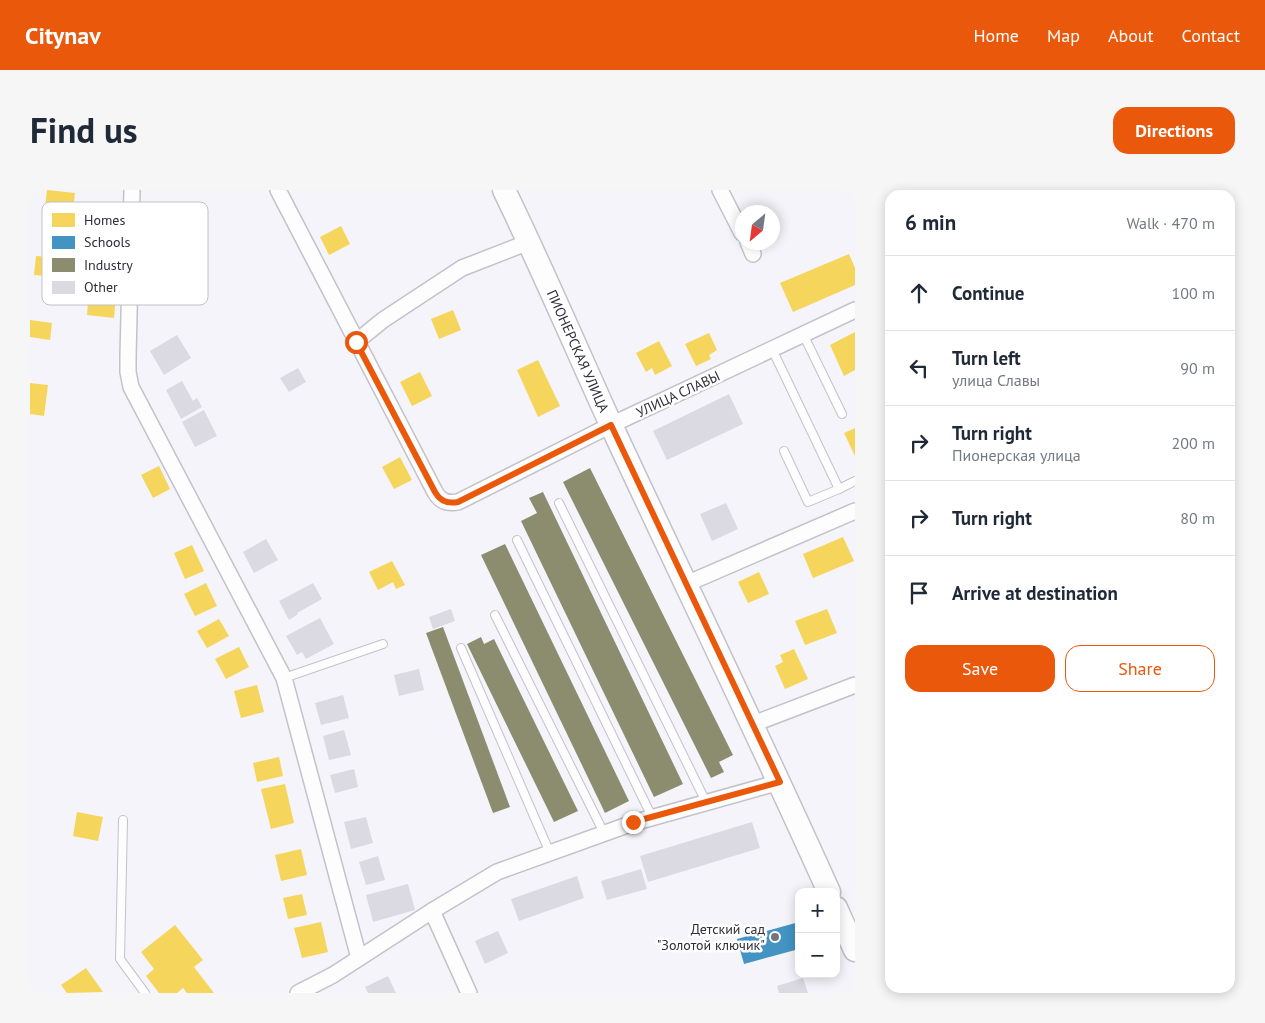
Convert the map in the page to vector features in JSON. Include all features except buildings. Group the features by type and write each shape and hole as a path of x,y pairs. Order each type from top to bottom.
{"street":[{"path":"278,190 356,342 383,320 462,268 529,242"},
{"name":"ПИОНЕРСКАЯ УЛИЦА","path":"504,190 611,425 780,782 827,888"},
{"path":"720,190 735,219"},
{"path":"129,305 128,372 131,387 284,678 359,958"},
{"name":"УЛИЦА СЛАВЫ","path":"356,342 435,492 447,503 458,502 611,425 855,310"},
{"path":"686,584 855,510"},
{"path":"753,724 855,685"},
{"path":"298,993 333,975 432,911 497,872 604,833 780,782"},
{"path":"432,911 469,993"},
{"path":"840,917 855,950"}],"lane":[{"path":"802,334 842,414"},
{"path":"772,349 838,489"},
{"path":"784,451 808,502 855,481"},
{"path":"560,502 706,802"},
{"path":"517,540 652,818"},
{"path":"495,614 604,833"},
{"path":"284,678 383,644"},
{"path":"461,648 550,853"},
{"path":"123,820 120,959 145,993"}],"place":[{"name":"Детский сад \"Золотой ключик\"","path":"775,937"}],"route":[{"path":"356,342 435,492 447,503 458,502 611,425 780,782 633,822"}]}
